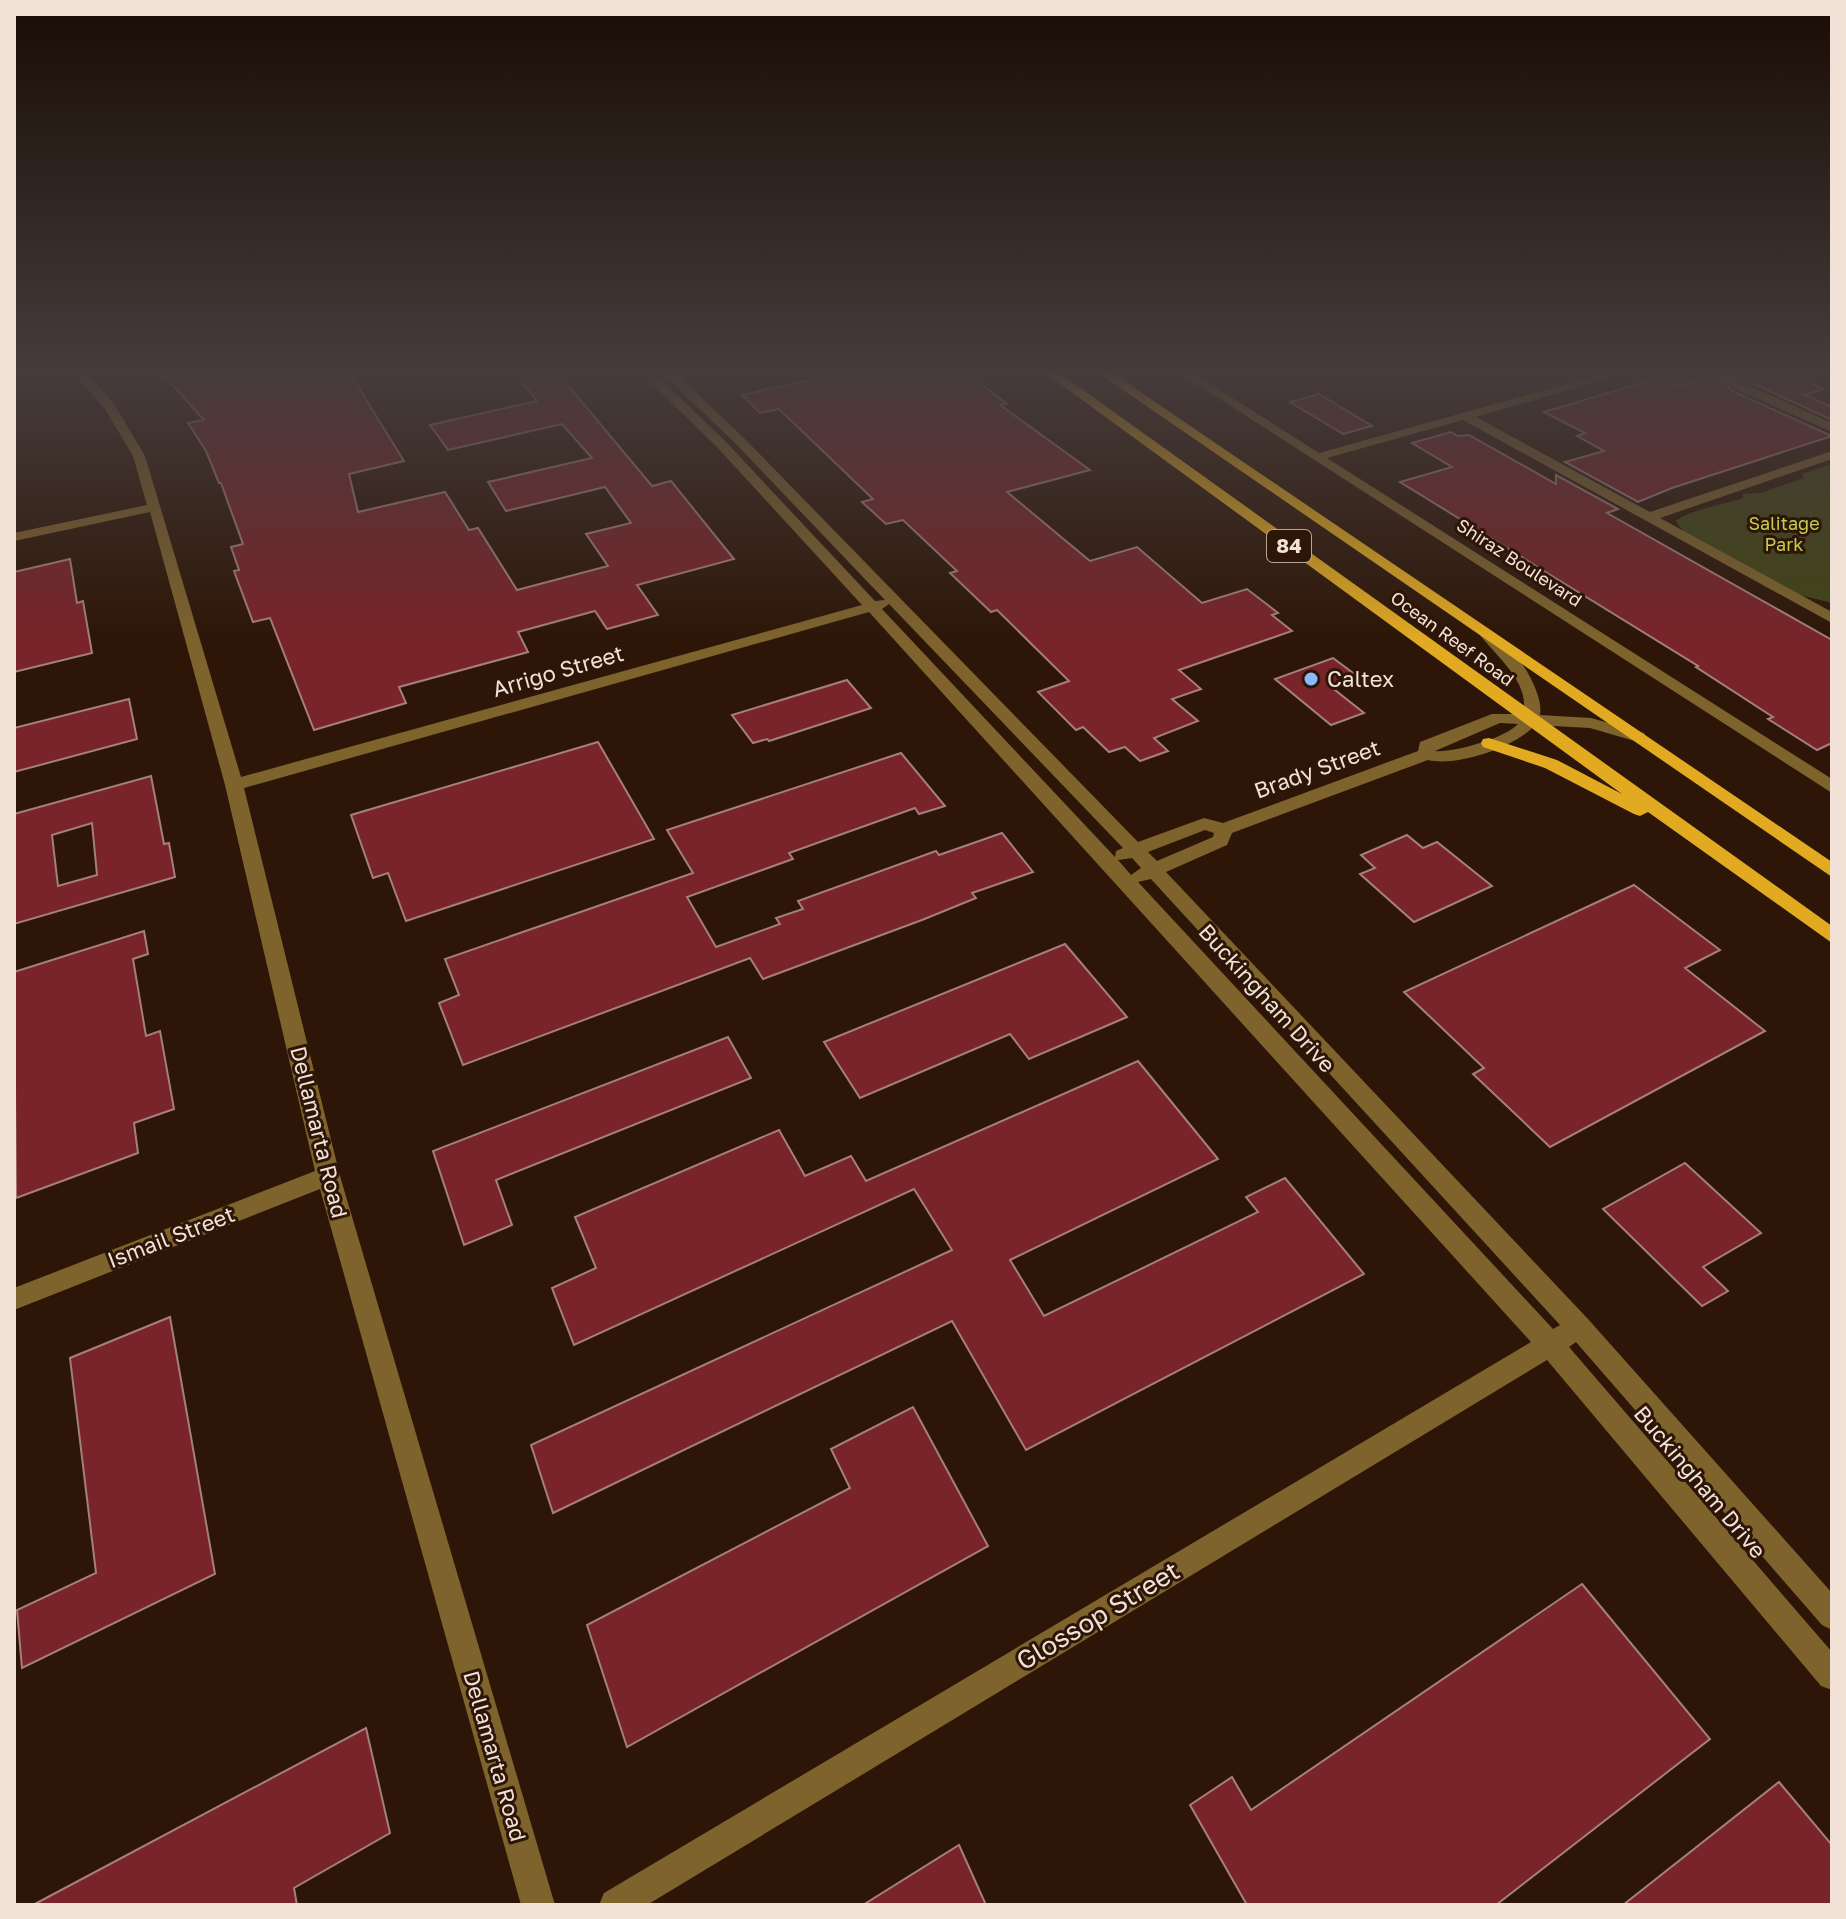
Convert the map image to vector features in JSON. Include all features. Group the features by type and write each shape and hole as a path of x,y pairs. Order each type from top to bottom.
{"main road":[{"name":"Ocean Reef Road","path":"1174,462 1832,936"},
{"name":"Ocean Reef Road","path":"1234,462 1832,871"},
{"path":"1489,743 1551,764 1704,844"}],"street":[{"name":"Dellamarta Road","path":"141,462 234,785 328,1176 538,1905"},
{"name":"Buckingham Drive","path":"737,462 1127,881 1550,1344 1832,1675"},
{"name":"Buckingham Drive","path":"760,462 1135,850 1152,872 1579,1327 1832,1615"},
{"name":"Shiraz Boulevard","path":"1324,462 1832,787"},
{"path":"1548,462 1829,614"},
{"path":"1649,517 1813,462"},
{"path":"14,537 155,507"},
{"name":"Arrigo Street","path":"234,785 893,601"},
{"path":"1487,634 1526,683 1533,703 1530,719"},
{"name":"Brady Street","path":"1427,754 1426,746 1498,718 1591,723 1638,737"},
{"name":"Brady Street","path":"1108,861 1204,824 1224,829 1427,754 1445,760 1520,732 1530,719"},
{"name":"Brady Street","path":"1127,881 1221,841 1224,829"},
{"name":"Ismail Street","path":"14,1299 328,1176"},
{"name":"Glossop Street","path":"616,1905 1579,1327"}],"green space":[{"name":"Salitage Park","path":"1832,464 1832,603 1800,595 1684,533 1676,521 1697,511 1743,498 1743,494 1760,493 1804,478 1802,474"}],"building":[{"path":"210,462 402,462 349,474 358,512 445,492 469,530 478,528 517,590 608,566 586,534 631,523 605,487 506,511 488,482 577,462 632,462 652,486 671,481 734,559 637,585 658,615 607,629 595,611 518,632 528,652 399,687 406,703 314,730 270,618 253,622 234,571 239,570 231,547 243,544"},
{"path":"834,462 1078,462 1090,470 1007,492 1090,561 1137,547 1202,603 1247,589 1278,613 1272,615 1292,631 1179,670 1201,689 1172,699 1198,721 1154,738 1168,751 1140,761 1125,747 1109,752 1083,727 1076,730 1038,692 1069,681 997,610 991,612 950,573 957,571 903,520 886,524 862,502 873,499"},
{"path":"1443,462 1516,462 1556,484 1556,475 1618,509 1607,513 1832,640 1832,743 1817,750 1768,719 1773,717 1698,666 1400,482 1452,467"},
{"path":"1567,462 1753,462 1638,502"},
{"path":"70,559 77,603 83,601 92,653 14,672 14,572"},
{"path":"1333,658 1357,676 1330,686 1364,713 1331,725 1275,679"},
{"path":"847,680 871,708 769,741 753,743 732,715"},
{"path":"129,699 137,739 14,772 14,728"},
{"path":"598,742 654,839 406,921 388,873 373,878 351,815"},
{"path":"901,753 945,806 919,814 915,808 789,853 793,859 687,897 716,947 780,924 776,918 803,909 798,901 936,851 939,855 1002,833 1033,872 972,893 976,898 922,920 763,979 750,958 463,1065 439,1003 459,995 445,959 693,873 667,830"},
{"path":"151,776 164,844 169,843 175,877 14,924 14,814","holes":["92,823 97,875 58,886 52,835"]},
{"path":"1407,835 1423,848 1437,842 1492,886 1414,922 1360,874 1375,868 1361,855"},
{"path":"1634,885 1720,950 1685,968 1765,1031 1550,1147 1473,1074 1484,1068 1404,992"},
{"path":"144,931 148,954 133,959 146,1036 160,1031 174,1109 134,1123 138,1153 16,1198 14,972"},
{"path":"1065,944 1127,1017 1029,1059 1010,1034 860,1098 824,1042"},
{"path":"728,1037 751,1078 496,1180 512,1225 464,1245 433,1151"},
{"path":"1138,1061 1218,1159 1010,1260 1044,1316 1258,1212 1246,1197 1285,1178 1364,1274 1026,1450 952,1321 553,1513 531,1445 952,1250 914,1189 574,1345 552,1288 596,1268 575,1217 779,1130 805,1176 851,1156 866,1181"},
{"path":"1685,1163 1761,1233 1703,1267 1728,1291 1702,1306 1603,1209"},
{"path":"170,1317 215,1574 22,1668 17,1610 96,1573 70,1358"},
{"path":"913,1407 988,1546 627,1747 587,1625 850,1488 831,1449"},
{"path":"1582,1584 1710,1739 1496,1905 1247,1905 1190,1805 1232,1777 1251,1810"},
{"path":"366,1728 390,1833 294,1888 297,1905 33,1905"},
{"path":"1779,1782 1832,1845 1832,1905 1623,1905"},
{"path":"959,1845 986,1905 863,1905"}],"place":[{"name":"Caltex","path":"1311,679"}]}
